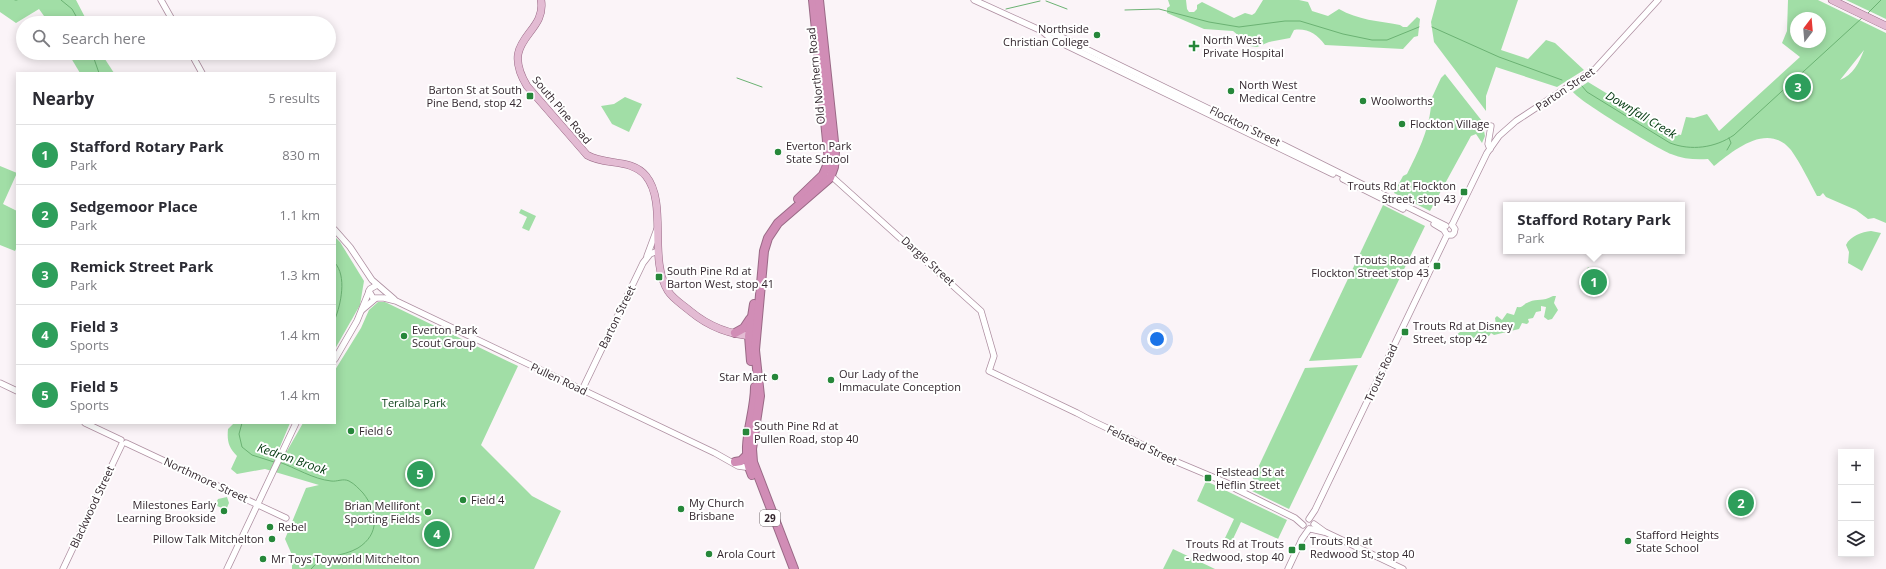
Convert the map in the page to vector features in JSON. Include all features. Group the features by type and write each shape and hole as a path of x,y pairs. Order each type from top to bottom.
{"highway":[{"name":"Old Northern Road","path":"813,0 835,151 834,167 828,174"},
{"name":"Old Northern Road","path":"819,0 822,58"},
{"path":"752,336 752,315 760,248 765,233 773,221 828,174"},
{"path":"752,336 764,251 768,238 778,223 822,186 828,174"},
{"path":"735,333 745,327 752,315"},
{"name":"29","path":"752,336 756,388 750,465 789,569"},
{"path":"735,462 740,461 750,465"},
{"name":"29","path":"750,465 794,569"}],"main road":[{"name":"South Pine Road","path":"541,0 541,14 521,43 518,51 517,63 522,79 587,155 599,161 629,165 645,174 652,188 657,210 658,251 665,285 674,297 704,322 735,333 752,336"},
{"path":"1832,0 1886,26"}],"street":[{"path":"161,0 170,16"},
{"name":"Flockton Street","path":"974,0 1042,31 1049,37 1447,229"},
{"name":"Parton Street","path":"1499,136 1516,121 1595,69 1658,0"},
{"path":"194,60 201,72"},
{"path":"1490,149 1489,132 1491,126"},
{"name":"Trouts Road","path":"1288,569 1447,229 1490,149 1499,136"},
{"name":"Dargie Street","path":"828,174 981,310 994,356 989,371"},
{"name":"Barton Street","path":"582,390 646,258 657,229"},
{"path":"336,231 350,247 366,273 382,290 382,295 362,310"},
{"path":"646,258 652,253 658,251"},
{"path":"366,273 371,297 377,298"},
{"path":"336,357 362,310 369,290 377,285"},
{"name":"Pullen Road","path":"382,290 396,301 735,462"},
{"name":"Pullen Road","path":"377,298 396,301"},
{"name":"Felstead Street","path":"989,371 1158,454 1227,483 1236,490 1403,569"},
{"path":"0,383 16,391"},
{"name":"Northmore Street","path":"87,424 286,518"},
{"path":"227,569 256,504 296,424"},
{"name":"Blackwood Street","path":"63,569 123,442"},
{"name":"Pullen Road","path":"721,456 736,465 750,465"}],"green space":[{"path":"0,0 76,0 84,16 44,16 39,9 28,16 16,16 16,23 0,12"},
{"path":"1168,0 1186,0 1187,9 1189,12 1194,12 1197,9 1197,5 1202,2 1234,18 1245,13 1252,15 1255,13 1263,0 1299,0 1308,2 1312,11 1328,16 1339,9 1353,16 1400,25 1403,27 1407,27 1417,17 1420,19 1418,36 1414,37 1403,49 1325,45 1319,38 1303,30 1294,30 1290,38 1269,42 1257,47 1250,46 1243,42 1233,31 1204,29 1167,13 1167,8 1170,6"},
{"path":"1437,0 1518,0 1501,50 1528,59 1546,40 1555,43 1584,70 1557,87 1496,67 1486,96 1486,111 1434,42 1431,22"},
{"path":"1788,0 1818,0 1886,33 1886,223 1874,218 1868,219 1856,210 1826,197 1823,193 1820,196 1817,196 1795,155 1782,142 1772,138 1762,138 1752,141 1732,152 1714,166 1708,159 1685,158 1663,150 1636,135 1589,105 1573,92 1588,82 1672,133 1681,135 1686,117 1694,118 1707,114 1719,131 1800,57 1782,43 1787,31","holes":["1864,50 1852,72 1840,80"]},
{"path":"1846,0 1886,0 1886,19"},
{"path":"72,60 106,60 113,72 79,72"},
{"path":"1445,74 1482,121 1485,136 1482,143 1476,134 1471,136 1430,211 1394,193 1403,176 1407,174 1419,150 1430,116 1431,107 1428,106 1441,78"},
{"path":"625,97 642,104 629,132 612,124 601,106 614,104"},
{"path":"0,166 16,173 3,204 16,210 16,249 15,251 0,245"},
{"path":"1383,205 1425,226 1361,358 1309,361"},
{"path":"521,209 536,216 529,231 522,228 527,217 519,213"},
{"path":"1871,231 1881,233 1862,271 1848,263 1849,252 1846,245 1850,239 1857,235"},
{"path":"336,238 364,281 360,305 336,347"},
{"path":"1588,267 1607,281 1600,295 1579,286"},
{"path":"1556,296 1554,303 1558,310 1552,319 1548,320 1544,317 1546,307 1541,306 1541,311 1536,312 1533,318 1528,319 1529,322 1527,324 1522,323 1519,329 1494,335 1491,333 1489,336 1472,338 1455,344 1451,343 1450,340 1460,332 1473,332 1482,326 1496,325 1495,318 1497,316 1502,320 1507,313 1514,315 1517,307 1521,307 1532,301 1546,299"},
{"name":"Teralba Park","path":"378,302 385,302 518,366 481,445 532,496 561,511 534,569 292,569 292,555 285,539 306,488 319,485 265,469 237,474 231,469 237,456 228,440 228,429 233,424 290,424 279,449 287,451 302,424 336,424 336,368 361,328 369,310"},
{"path":"1358,365 1289,509 1248,489 1305,368"},
{"path":"1206,481 1287,520 1278,539 1241,522 1232,541 1225,538 1234,519 1197,501"},
{"path":"1735,490 1753,499 1744,518 1727,509"},
{"path":"227,497 229,503 226,510 215,505 218,499"},
{"path":"1173,549 1215,569 1163,569"}],"waterway":[{"name":"Kedron Brook","path":"61,0 72,9 76,16"},
{"name":"Downfall Creek","path":"1867,14 1881,0"},
{"path":"1006,9 1040,1"},
{"name":"Downfall Creek","path":"1046,1 1067,9"},
{"name":"Downfall Creek","path":"1125,10 1159,9 1209,22 1239,27 1285,21 1300,21 1343,34 1372,40 1387,40 1419,27"},
{"name":"Downfall Creek","path":"1582,86 1587,92 1670,143 1686,147 1703,147 1719,143 1734,135 1862,18"},
{"name":"Downfall Creek","path":"1432,27 1499,57 1562,80"},
{"name":"Kedron Brook","path":"94,60 99,72"},
{"path":"737,78 762,87"},
{"path":"1727,150 1731,143 1729,138"},
{"name":"Kedron Brook","path":"336,264 339,269 342,282 341,298 336,316"},
{"name":"Kedron Brook","path":"242,424 239,434 242,447 252,455 274,462"},
{"name":"Kedron Brook","path":"279,462 324,480 349,481 363,493 372,508 374,515 373,529 365,542 352,551 320,561 311,569"}],"place":[{"name":"Northside Christian College","path":"1097,35"},
{"name":"North West Private Hospital","path":"1194,46"},
{"name":"Remick Street Park","path":"1798,87"},
{"name":"North West Medical Centre","path":"1231,91"},
{"name":"Barton St at South Pine Bend, stop 42","path":"530,96"},
{"name":"Woolworths","path":"1363,101"},
{"name":"Flockton Village","path":"1402,124"},
{"name":"Everton Park State School","path":"778,152"},
{"name":"Trouts Rd at Flockton Street, stop 43","path":"1464,192"},
{"name":"Trouts Road at Flockton Street stop 43","path":"1437,266"},
{"name":"South Pine Rd at Barton West, stop 41","path":"659,277"},
{"name":"Stafford Rotary Park","path":"1594,282"},
{"name":"Trouts Rd at Disney Street, stop 42","path":"1405,332"},
{"name":"Everton Park Scout Group","path":"404,336"},
{"name":"Star Mart","path":"775,377"},
{"name":"Our Lady of the Immaculate Conception","path":"831,380"},
{"name":"Field 6","path":"351,431"},
{"name":"South Pine Rd at Pullen Road, stop 40","path":"746,432"},
{"name":"Field 5","path":"420,474"},
{"name":"Felstead St at Heflin Street","path":"1208,478"},
{"name":"Field 4","path":"463,500"},
{"name":"Sedgemoor Place","path":"1741,503"},
{"name":"My Church Brisbane","path":"681,509"},
{"name":"Milestones Early Learning Brookside","path":"224,511"},
{"name":"Brian Mellifont Sporting Fields","path":"428,512"},
{"name":"Rebel","path":"270,527"},
{"name":"Field 3","path":"437,534"},
{"name":"Pillow Talk Mitchelton","path":"272,539"},
{"name":"Stafford Heights State School","path":"1628,541"},
{"name":"Trouts Rd at Redwood St, stop 40","path":"1302,547"},
{"name":"Trouts Rd at Trouts - Redwood, stop 40","path":"1292,550"},
{"name":"Arola Court","path":"709,554"},
{"name":"Mr Toys Toyworld Mitchelton","path":"263,559"}]}
